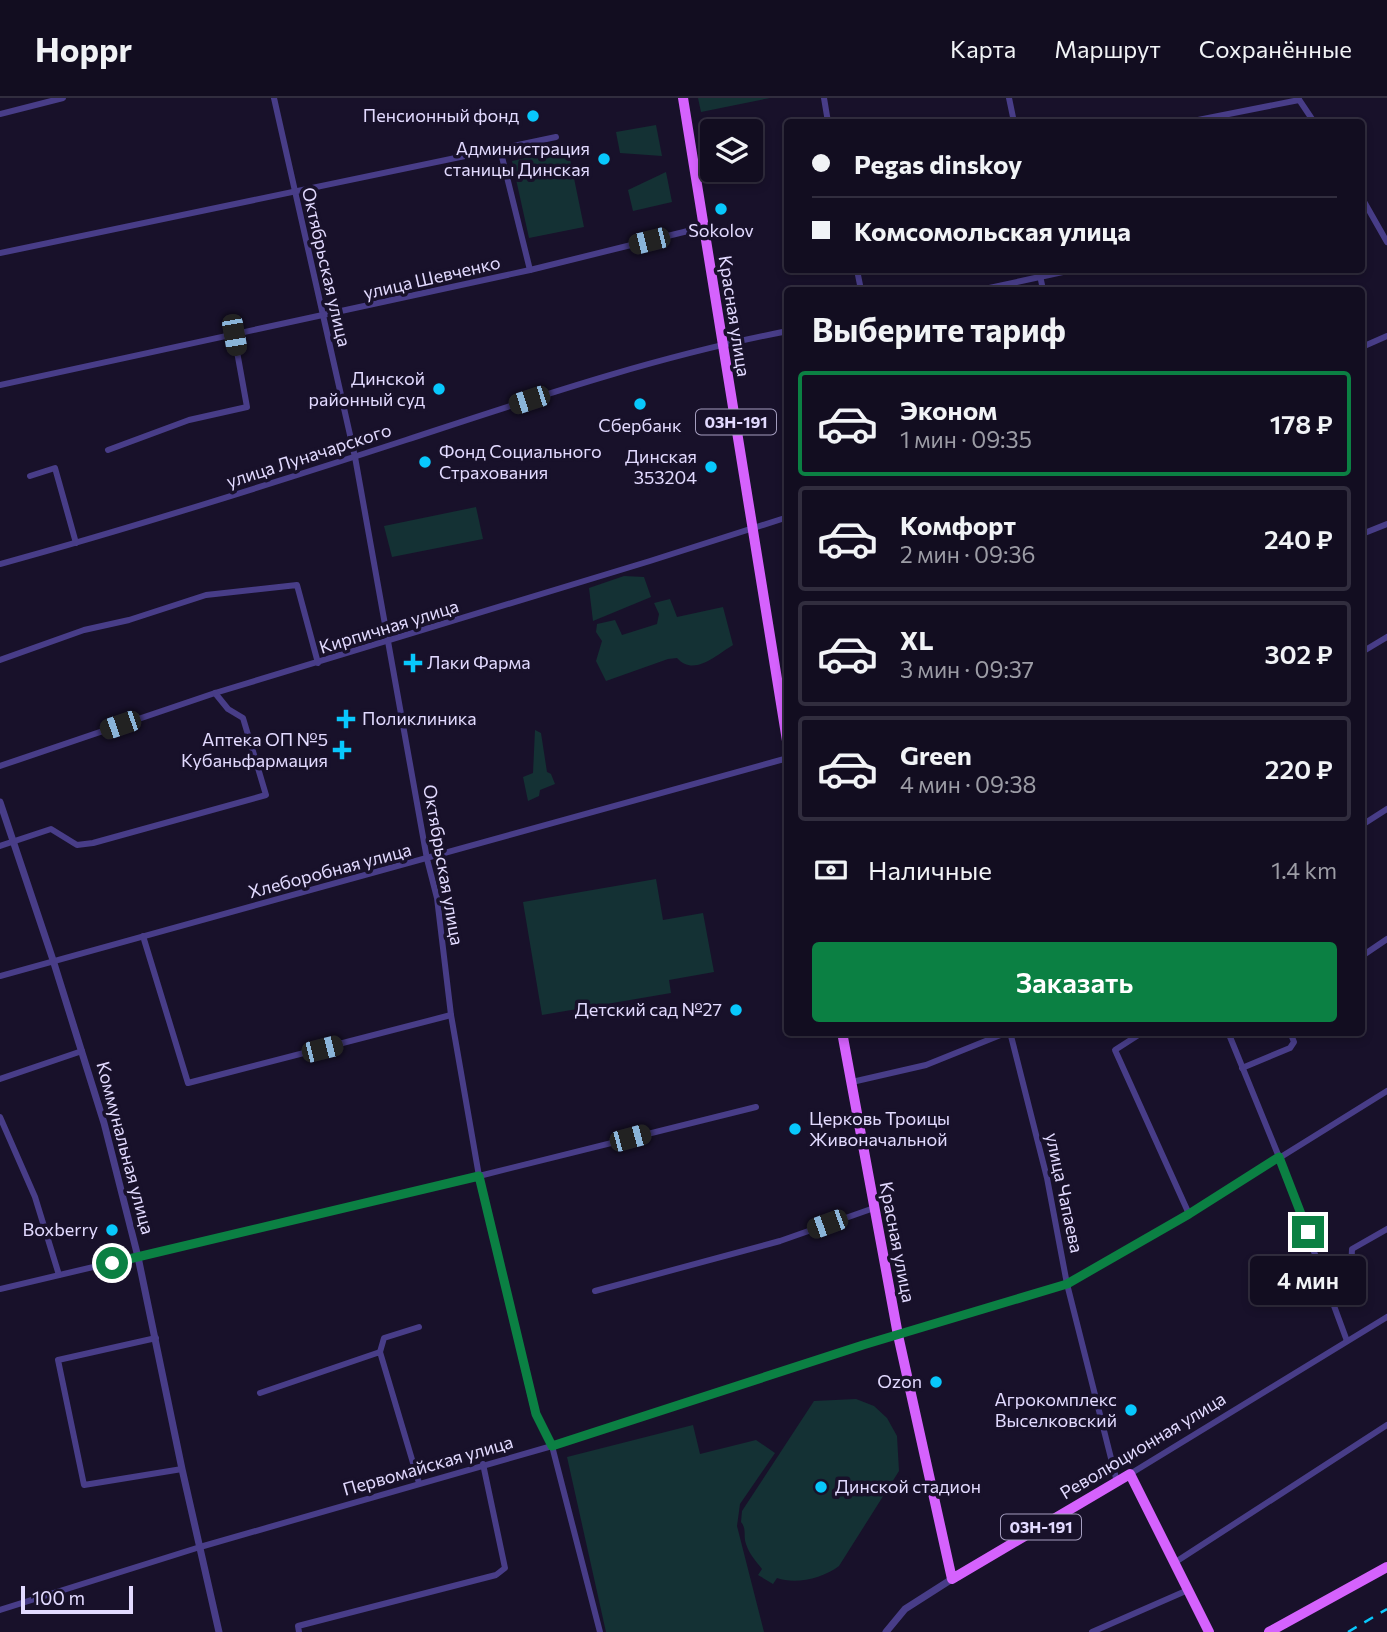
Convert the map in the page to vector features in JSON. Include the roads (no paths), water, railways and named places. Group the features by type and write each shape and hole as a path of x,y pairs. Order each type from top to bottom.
{"main road":[{"name":"Красная улица","path":"683,98 784,721"},
{"name":"Красная улица","path":"843,1036 898,1335 951,1579"},
{"name":"Революционная улица","path":"951,1579 1130,1474"},
{"path":"1130,1474 1209,1632"},
{"path":"1269,1632 1387,1567"}],"street":[{"path":"0,114 64,98"},
{"name":"Октябрьская улица","path":"274,98 355,457 427,859 437,898 451,1015 479,1176 536,1414 552,1446 600,1632"},
{"path":"824,98 828,119"},
{"path":"1009,98 1013,119"},
{"path":"1202,119 1299,99 1312,119"},
{"path":"0,253 556,137"},
{"path":"500,149 530,270"},
{"path":"1365,203 1387,242"},
{"name":"улица Шевченко","path":"0,385 530,270 704,227"},
{"path":"991,287 1040,273"},
{"name":"улица Луначарского","path":"0,564 76,544 554,392 723,344 784,332"},
{"path":"107,450 189,420 247,407 234,335"},
{"path":"1365,346 1387,336"},
{"path":"30,476 55,468 76,544"},
{"name":"Кирпичная улица","path":"0,766 215,693 656,560 784,518"},
{"path":"1365,533 1387,524"},
{"path":"0,660 84,630 129,620 206,595 298,585 318,663"},
{"path":"1365,650 1387,637"},
{"path":"0,846 51,828 77,845 93,843 266,795 243,718 228,709 215,693"},
{"name":"Хлеборобная улица","path":"0,976 784,759"},
{"name":"Коммунальная улица","path":"0,802 104,1123 138,1257 181,1469 219,1632"},
{"path":"1365,823 1387,809"},
{"path":"143,936 188,1083 451,1015"},
{"path":"1365,954 1387,939"},
{"path":"852,1082 926,1065 999,1036"},
{"name":"улица Чапаева","path":"1010,1036 1047,1178 1067,1284 1117,1482"},
{"path":"1137,1036 1115,1050 1189,1214"},
{"path":"1230,1036 1279,1157 1347,1340"},
{"path":"1242,1068 1290,1048 1294,1042 1292,1036"},
{"path":"0,1079 82,1051"},
{"name":"Первомайская улица","path":"0,1610 200,1547 552,1446 1067,1284 1189,1214 1387,1091"},
{"path":"0,1289 479,1176 756,1107"},
{"path":"0,1117 35,1197 59,1275"},
{"path":"595,1291 780,1241 874,1208"},
{"path":"1326,1283 1350,1270 1352,1249 1387,1229"},
{"name":"Революционная улица","path":"1130,1474 1387,1317"},
{"path":"419,1327 384,1338 380,1352 419,1483"},
{"path":"156,1338 58,1360 84,1485 181,1469"},
{"path":"260,1393 380,1352"},
{"path":"1174,1563 1387,1425"},
{"path":"299,1632 298,1626 496,1575 505,1568 483,1464"},
{"name":"Революционная улица","path":"886,1632 905,1609 951,1579"},
{"path":"1092,1632 1188,1590"}],"railway":[{"path":"1348,1632 1387,1609"}],"place":[{"name":"Пенсионный фонд","path":"533,116"},
{"name":"Администрация станицы Динская","path":"604,159"},
{"name":"Sokolov","path":"721,209"},
{"name":"Динской районный суд","path":"439,389"},
{"name":"Сбербанк","path":"640,404"},
{"name":"Фонд Социального Страхования","path":"425,462"},
{"name":"Динская 353204","path":"711,467"},
{"name":"Лаки Фарма","path":"413,663"},
{"name":"Поликлиника","path":"346,719"},
{"name":"Аптека ОП №5 Кубаньфармация","path":"342,750"},
{"name":"Детский сад №27","path":"736,1010"},
{"name":"Церковь Троицы Живоначальной","path":"795,1129"},
{"name":"Boxberry","path":"112,1230"},
{"name":"Ozon","path":"936,1382"},
{"name":"Агрокомплекс Выселковский","path":"1131,1410"},
{"name":"Динской стадион","path":"821,1487"}]}
